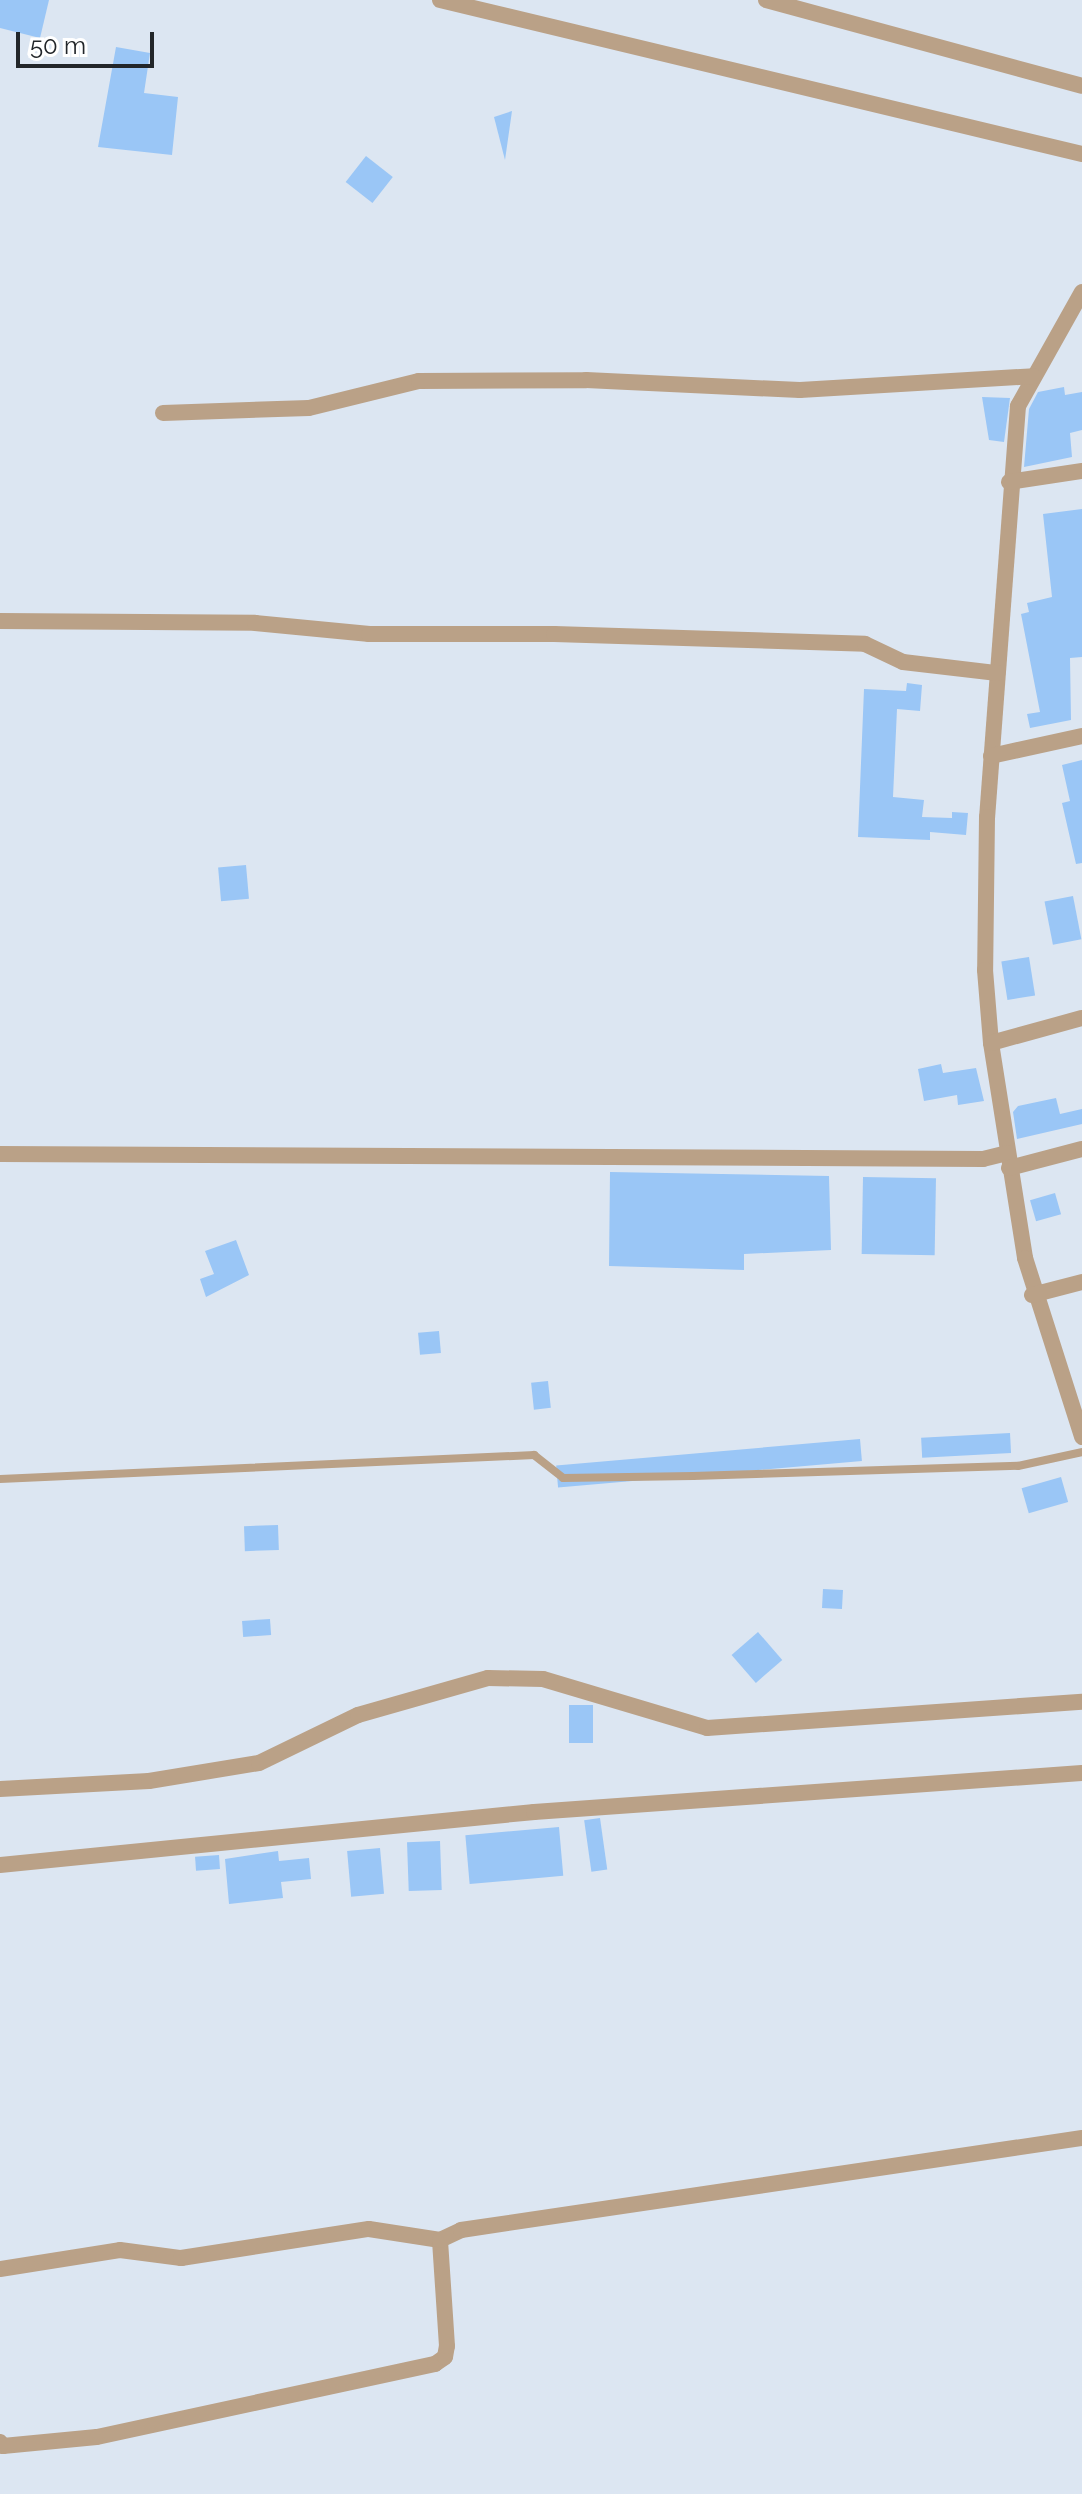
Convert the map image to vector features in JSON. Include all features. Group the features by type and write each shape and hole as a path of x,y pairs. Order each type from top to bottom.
{"street":[{"path":"440,0 1082,154"},
{"path":"766,0 1082,86"},
{"path":"1082,292 1018,406 1009,482 991,756 985,970 991,1043 1032,1295 1082,1437"},
{"path":"163,413 309,408 419,381 586,380 800,390 1034,376"},
{"path":"1009,482 1082,471"},
{"path":"0,621 242,622 369,634 554,634 865,644 903,662 997,673"},
{"path":"991,756 1082,736"},
{"path":"991,1043 1082,1018"},
{"path":"0,1154 1008,1160 1082,1149"},
{"path":"1032,1295 1082,1282"},
{"path":"0,1789 149,1781 259,1763 358,1715 488,1678 543,1679 707,1728 1082,1702"},
{"path":"0,1865 534,1812 1082,1773"},
{"path":"0,2269 120,2250 181,2258 369,2229 440,2240 461,2230 595,2207 1082,2138"},
{"path":"0,2442 3,2446 97,2437 435,2364 445,2357 447,2346 440,2240"}],"lane":[{"path":"0,1479 534,1455 563,1478 693,1476 1018,1466 1082,1452"}],"building":[{"path":"0,0 49,0 40,38 0,28"},
{"path":"116,47 150,53 144,93 178,97 172,155 98,147"},
{"path":"512,111 505,160 494,117"},
{"path":"366,156 393,177 372,203 346,182"},
{"path":"1064,387 1065,395 1082,392 1082,430 1070,433 1072,457 1024,467 1029,409 1038,392"},
{"path":"982,397 1010,398 1004,442 989,440"},
{"path":"1082,509 1082,657 1070,658 1071,720 1030,728 1027,714 1040,712 1021,614 1029,612 1027,603 1052,597 1043,514"},
{"path":"907,683 922,685 920,711 897,709 893,797 924,800 922,817 952,818 952,812 968,813 966,835 930,832 930,840 858,837 864,689 906,691"},
{"path":"1082,760 1082,863 1076,864 1062,803 1070,801 1062,765"},
{"path":"246,865 249,899 221,901 218,867"},
{"path":"1073,896 1081,939 1053,945 1045,902"},
{"path":"1029,957 1035,996 1007,1000 1001,961"},
{"path":"941,1064 943,1073 976,1068 984,1101 958,1105 957,1095 924,1101 918,1069"},
{"path":"1056,1098 1060,1114 1082,1109 1082,1124 1017,1139 1013,1112 1018,1106"},
{"path":"610,1172 829,1176 831,1250 744,1254 744,1270 609,1266"},
{"path":"863,1177 936,1178 935,1255 862,1254"},
{"path":"1055,1193 1061,1214 1036,1221 1030,1200"},
{"path":"236,1240 249,1275 206,1297 200,1279 214,1274 205,1251"},
{"path":"439,1331 441,1353 420,1355 418,1333"},
{"path":"548,1381 551,1408 534,1410 531,1383"},
{"path":"1010,1433 1011,1453 922,1458 921,1438"},
{"path":"860,1439 862,1461 558,1487 556,1466"},
{"path":"1061,1477 1068,1502 1029,1513 1022,1488"},
{"path":"278,1525 279,1550 245,1551 244,1526"},
{"path":"823,1589 843,1590 842,1609 822,1608"},
{"path":"270,1619 271,1635 243,1637 242,1621"},
{"path":"758,1632 782,1660 756,1683 732,1655"},
{"path":"569,1705 593,1705 593,1743 569,1743"},
{"path":"600,1818 607,1869 591,1872 584,1820"},
{"path":"559,1827 563,1876 470,1884 465,1835"},
{"path":"440,1841 442,1890 409,1891 407,1842"},
{"path":"380,1848 384,1894 351,1897 347,1851"},
{"path":"278,1851 279,1861 309,1858 311,1879 281,1882 283,1898 229,1904 225,1859"},
{"path":"219,1855 220,1869 196,1871 195,1857"}]}
